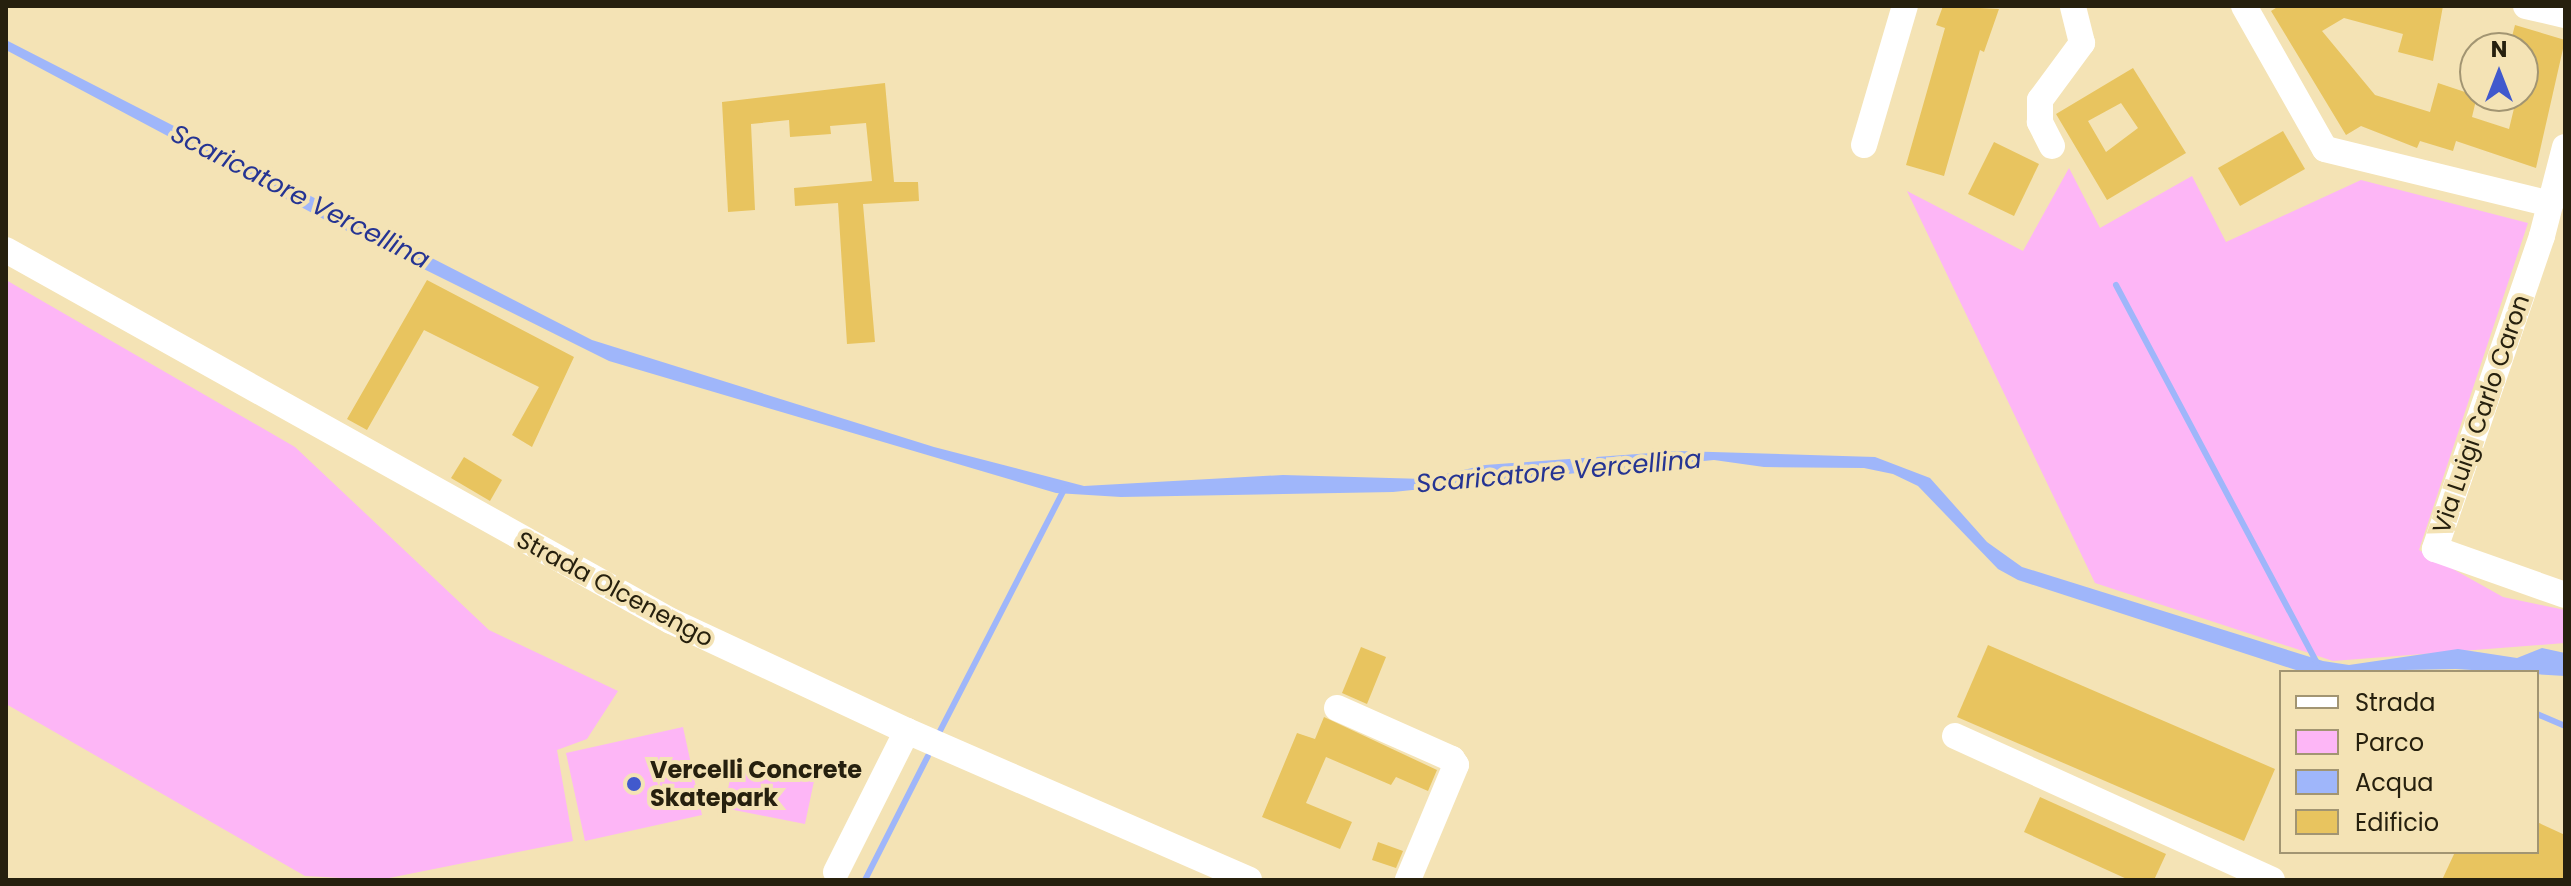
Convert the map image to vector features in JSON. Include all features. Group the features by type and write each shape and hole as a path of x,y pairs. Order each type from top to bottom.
{"street":[{"path":"1864,145 1905,6"},
{"path":"2052,146 2040,122 2040,100 2082,43 2073,6"},
{"path":"2244,6 2325,149 2550,204"},
{"path":"2526,6 2565,15"},
{"name":"Via Luigi Carlo Caron","path":"2565,147 2550,204 2435,549 2565,595"},
{"name":"Strada Olcenengo","path":"6,250 671,621 907,731 1249,880"},
{"path":"1337,708 1456,765 1408,880"},
{"path":"836,872 907,731"},
{"path":"1955,736 2272,880"}],"green space":[{"path":"2069,168 2100,228 2192,176 2226,242 2361,180 2528,223 2419,550 2503,597 2565,610 2565,643 2333,661 2095,583 1907,191 2023,251"},
{"path":"6,280 295,447 489,630 618,691 587,739 557,750 573,841 379,880 305,876 6,704"},
{"name":"Vercelli Concrete Skatepark","path":"683,727 702,815 585,841 566,753"},
{"path":"733,765 814,781 805,824 724,808"}],"water":[{"path":"6,40 592,340 934,447 1084,486 1283,475 1425,479 1485,465 1679,451 1875,457 1930,478 1987,542 2022,567 2323,661 2349,665 2458,649 2517,658 2542,648 2565,653 2565,676 2539,674 2539,670 2296,670 2018,580 1998,569 1918,486 1893,474 1864,468 1764,467 1714,460 1632,468 1627,473 1606,470 1393,492 1121,497 1056,493 609,361 331,223 6,50"}],"building":[{"path":"1943,6 1999,9 1984,52 1980,50 1944,176 1906,165 1945,28 1936,25"},
{"path":"2279,6 2443,6 2433,61 2398,52 2403,34 2344,18 2322,31 2375,95 2430,112 2438,83 2459,90 2459,112 2473,112 2472,117 2509,129 2513,112 2539,112 2539,32 2565,40 2536,168 2456,141 2453,151 2420,141 2417,148 2361,126 2346,135 2271,11"},
{"path":"2515,25 2538,32 2513,32"},
{"path":"2133,68 2186,153 2107,200 2056,114","holes":["2121,103 2138,128 2106,152 2088,121"]},
{"path":"885,83 894,182 918,182 919,201 863,204 875,342 847,344 838,203 795,206 794,188 872,181 866,123 830,126 831,134 790,137 789,120 751,124 755,210 728,212 722,102"},
{"path":"2283,131 2305,169 2240,206 2218,168"},
{"path":"1994,142 2039,164 2014,216 1968,194"},
{"path":"427,280 574,357 532,447 512,435 539,387 424,330 367,430 347,419"},
{"path":"464,457 502,480 490,501 451,478"},
{"path":"1988,645 2275,769 2244,841 1957,717"},
{"path":"1361,647 1386,657 1367,704 1342,693"},
{"path":"1324,717 1437,770 1428,791 1396,777 1391,785 1326,757 1306,803 1352,822 1340,849 1262,817 1297,733 1315,739"},
{"path":"2040,797 2166,854 2154,880 2129,880 2024,832"},
{"path":"2539,823 2565,835 2565,880 2442,880 2454,854 2539,854"},
{"path":"1378,842 1403,851 1396,868 1372,860"}],"waterway":[{"path":"2116,285 2317,663"},
{"name":"Scaricatore Vercellina","path":"940,731 1065,488"},
{"path":"2539,715 2565,726"},
{"name":"Scaricatore Vercellina","path":"865,880 928,756"}],"place":[{"name":"Vercelli Concrete Skatepark","path":"634,784"}]}
